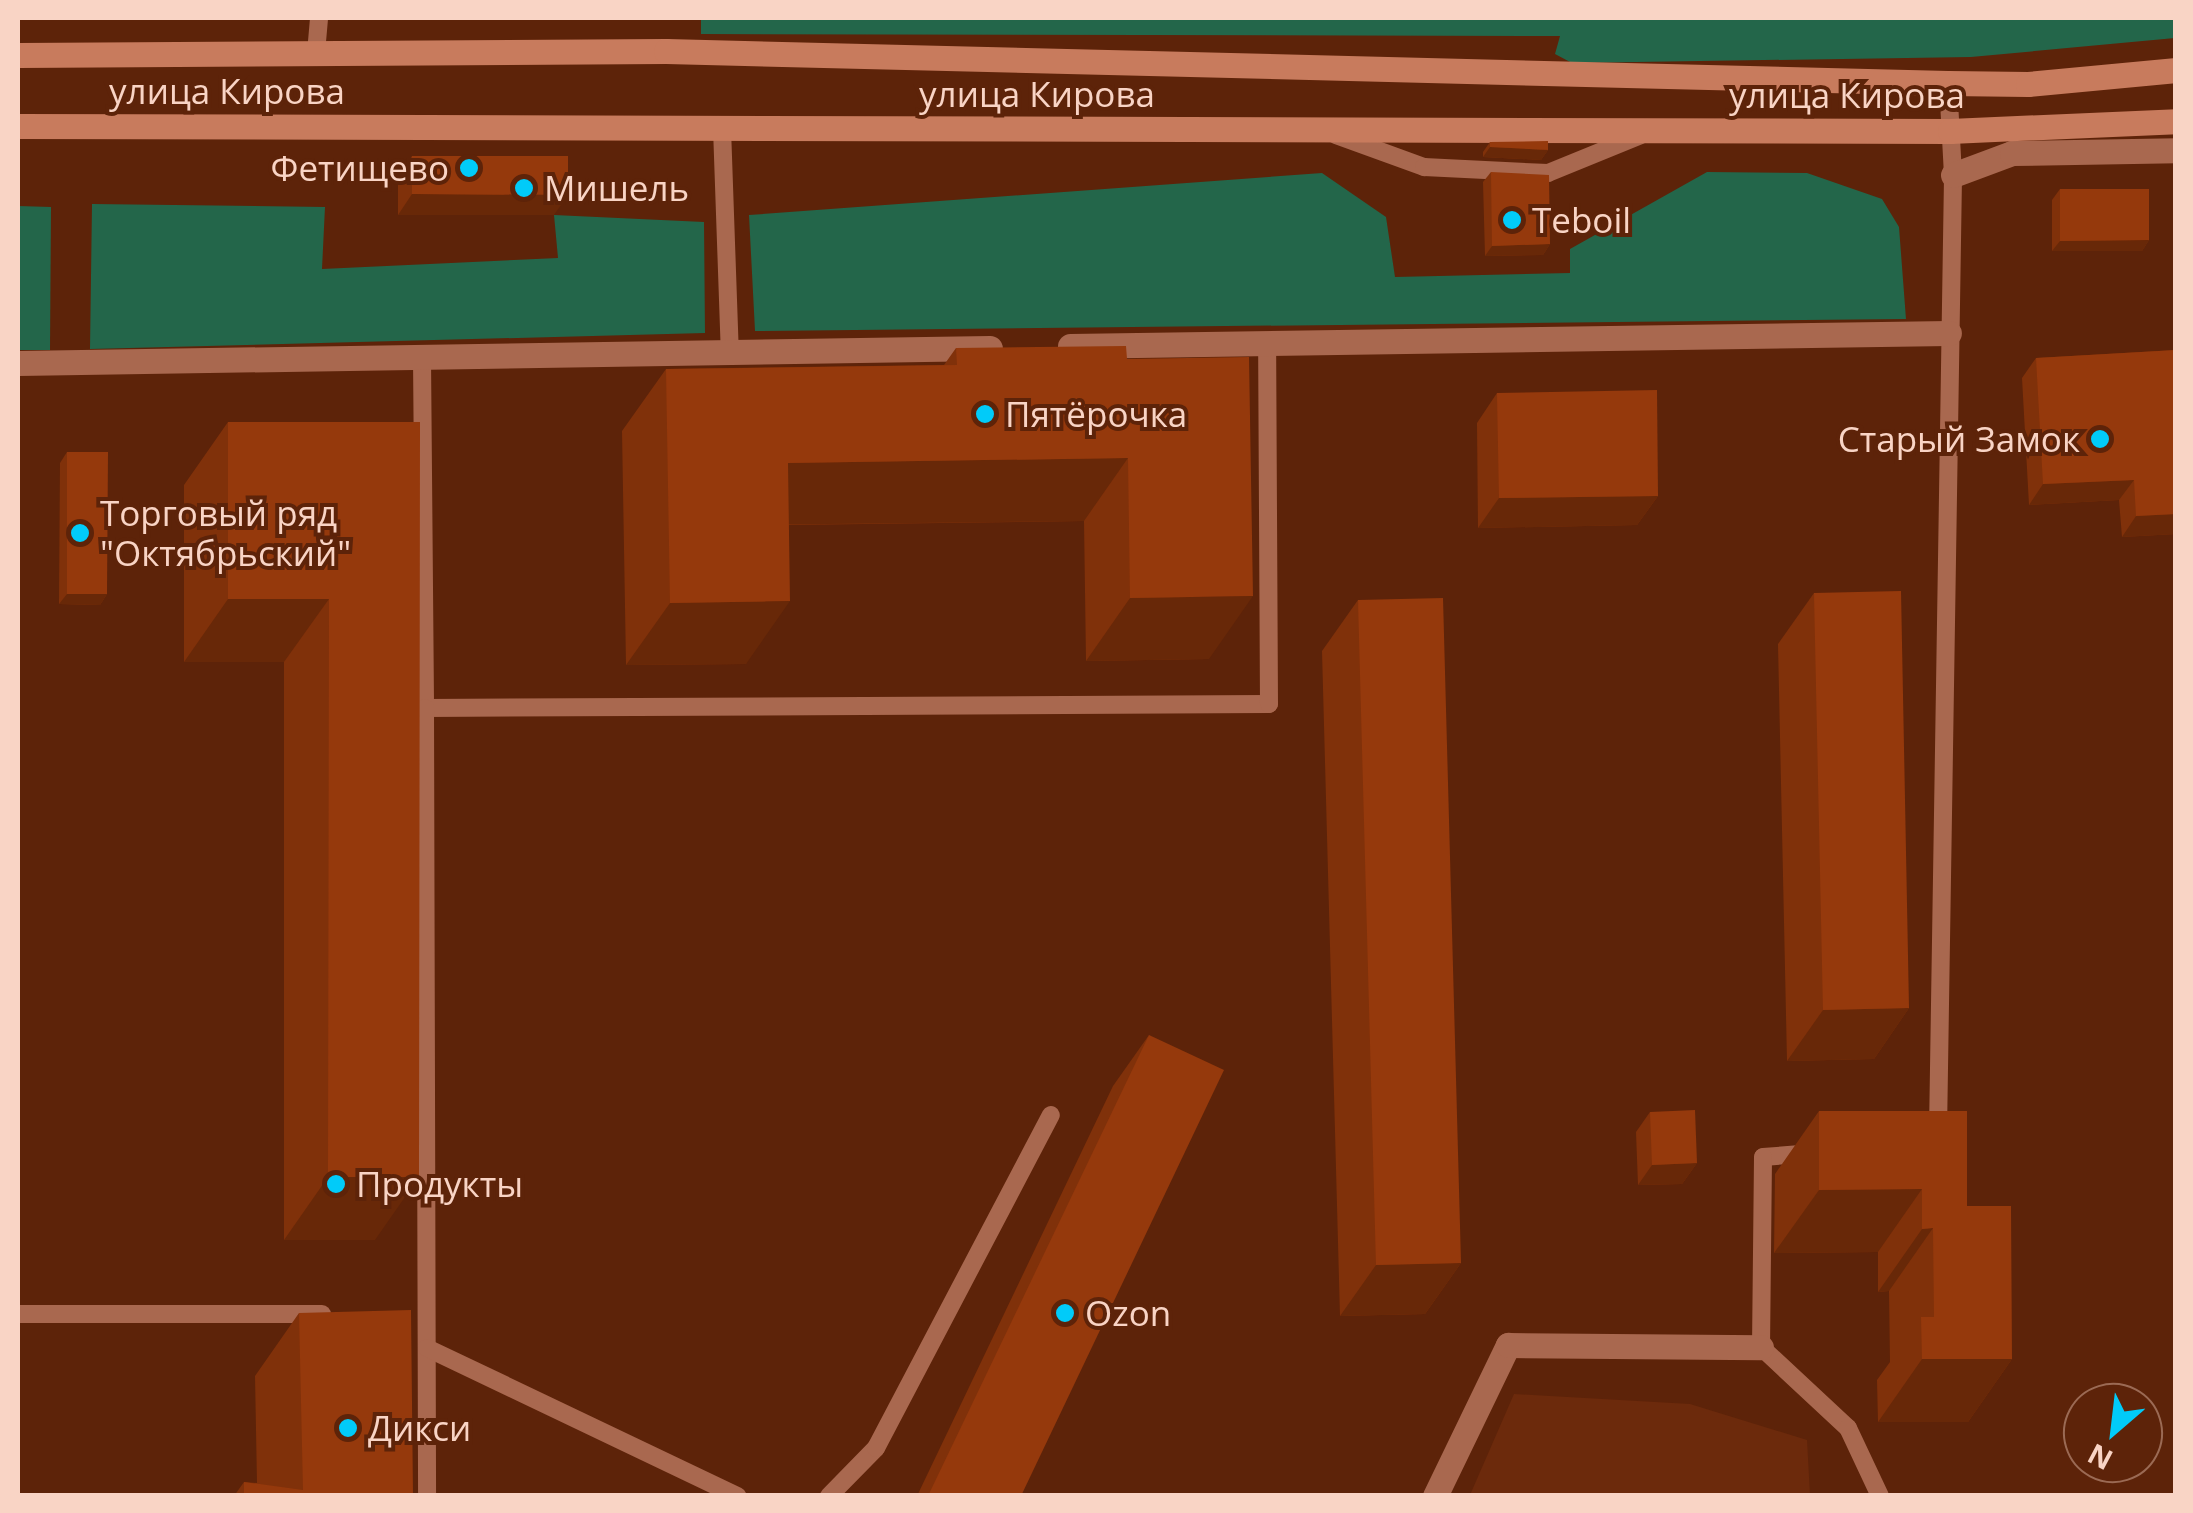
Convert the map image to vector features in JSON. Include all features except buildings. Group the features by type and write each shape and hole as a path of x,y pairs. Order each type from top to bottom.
{"main road":[{"name":"улица Кирова","path":"18,55 666,51 1948,84 2028,84 2176,70"},
{"name":"улица Кирова","path":"18,126 1950,131 2176,121"}],"street":[{"name":"улица Кирова","path":"2057,128 2176,136"},
{"name":"улица Кирова","path":"1953,175 2012,153 2176,150"},
{"path":"1048,347 1950,333"},
{"path":"18,363 1008,347"},
{"path":"1436,1496 1508,1345 1761,1346"}],"lane":[{"path":"316,54 319,18"},
{"path":"1918,1144 1938,1143 1953,175 1948,84"},
{"path":"722,128 730,352"},
{"path":"1321,130 1424,166 1548,173 1654,130"},
{"path":"424,708 1269,704 1267,343"},
{"path":"422,358 424,708 418,1314 427,1348 426,1496"},
{"path":"829,1496 876,1448 1051,1115"},
{"path":"1840,1150 1762,1156 1761,1346 1848,1428 1880,1496"},
{"path":"18,1314 350,1314"},
{"path":"427,1348 737,1496"}],"shaded area":[{"path":"1514,1394 1690,1404 1807,1440 1810,1495 1470,1495"}],"green space":[{"path":"701,18 2176,18 2175,38 1971,57 1572,63 1555,54 1560,36 701,34"},
{"path":"1707,172 1807,173 1882,199 1899,227 1906,319 755,331 749,215 1322,173 1386,217 1395,277 1570,273 1570,249"},
{"path":"92,204 325,207 322,269 558,258 554,215 704,222 705,333 90,349"},
{"path":"18,206 51,207 50,350 18,350"}],"place":[{"name":"Фетищево","path":"469,168"},
{"name":"Мишель","path":"524,188"},
{"name":"Teboil","path":"1512,220"},
{"name":"Пятёрочка","path":"985,414"},
{"name":"Старый Замок","path":"2100,439"},
{"name":"Торговый ряд \"Октябрьский\"","path":"80,533"},
{"name":"Продукты","path":"336,1184"},
{"name":"Ozon","path":"1065,1313"},
{"name":"Дикси","path":"348,1428"}]}
